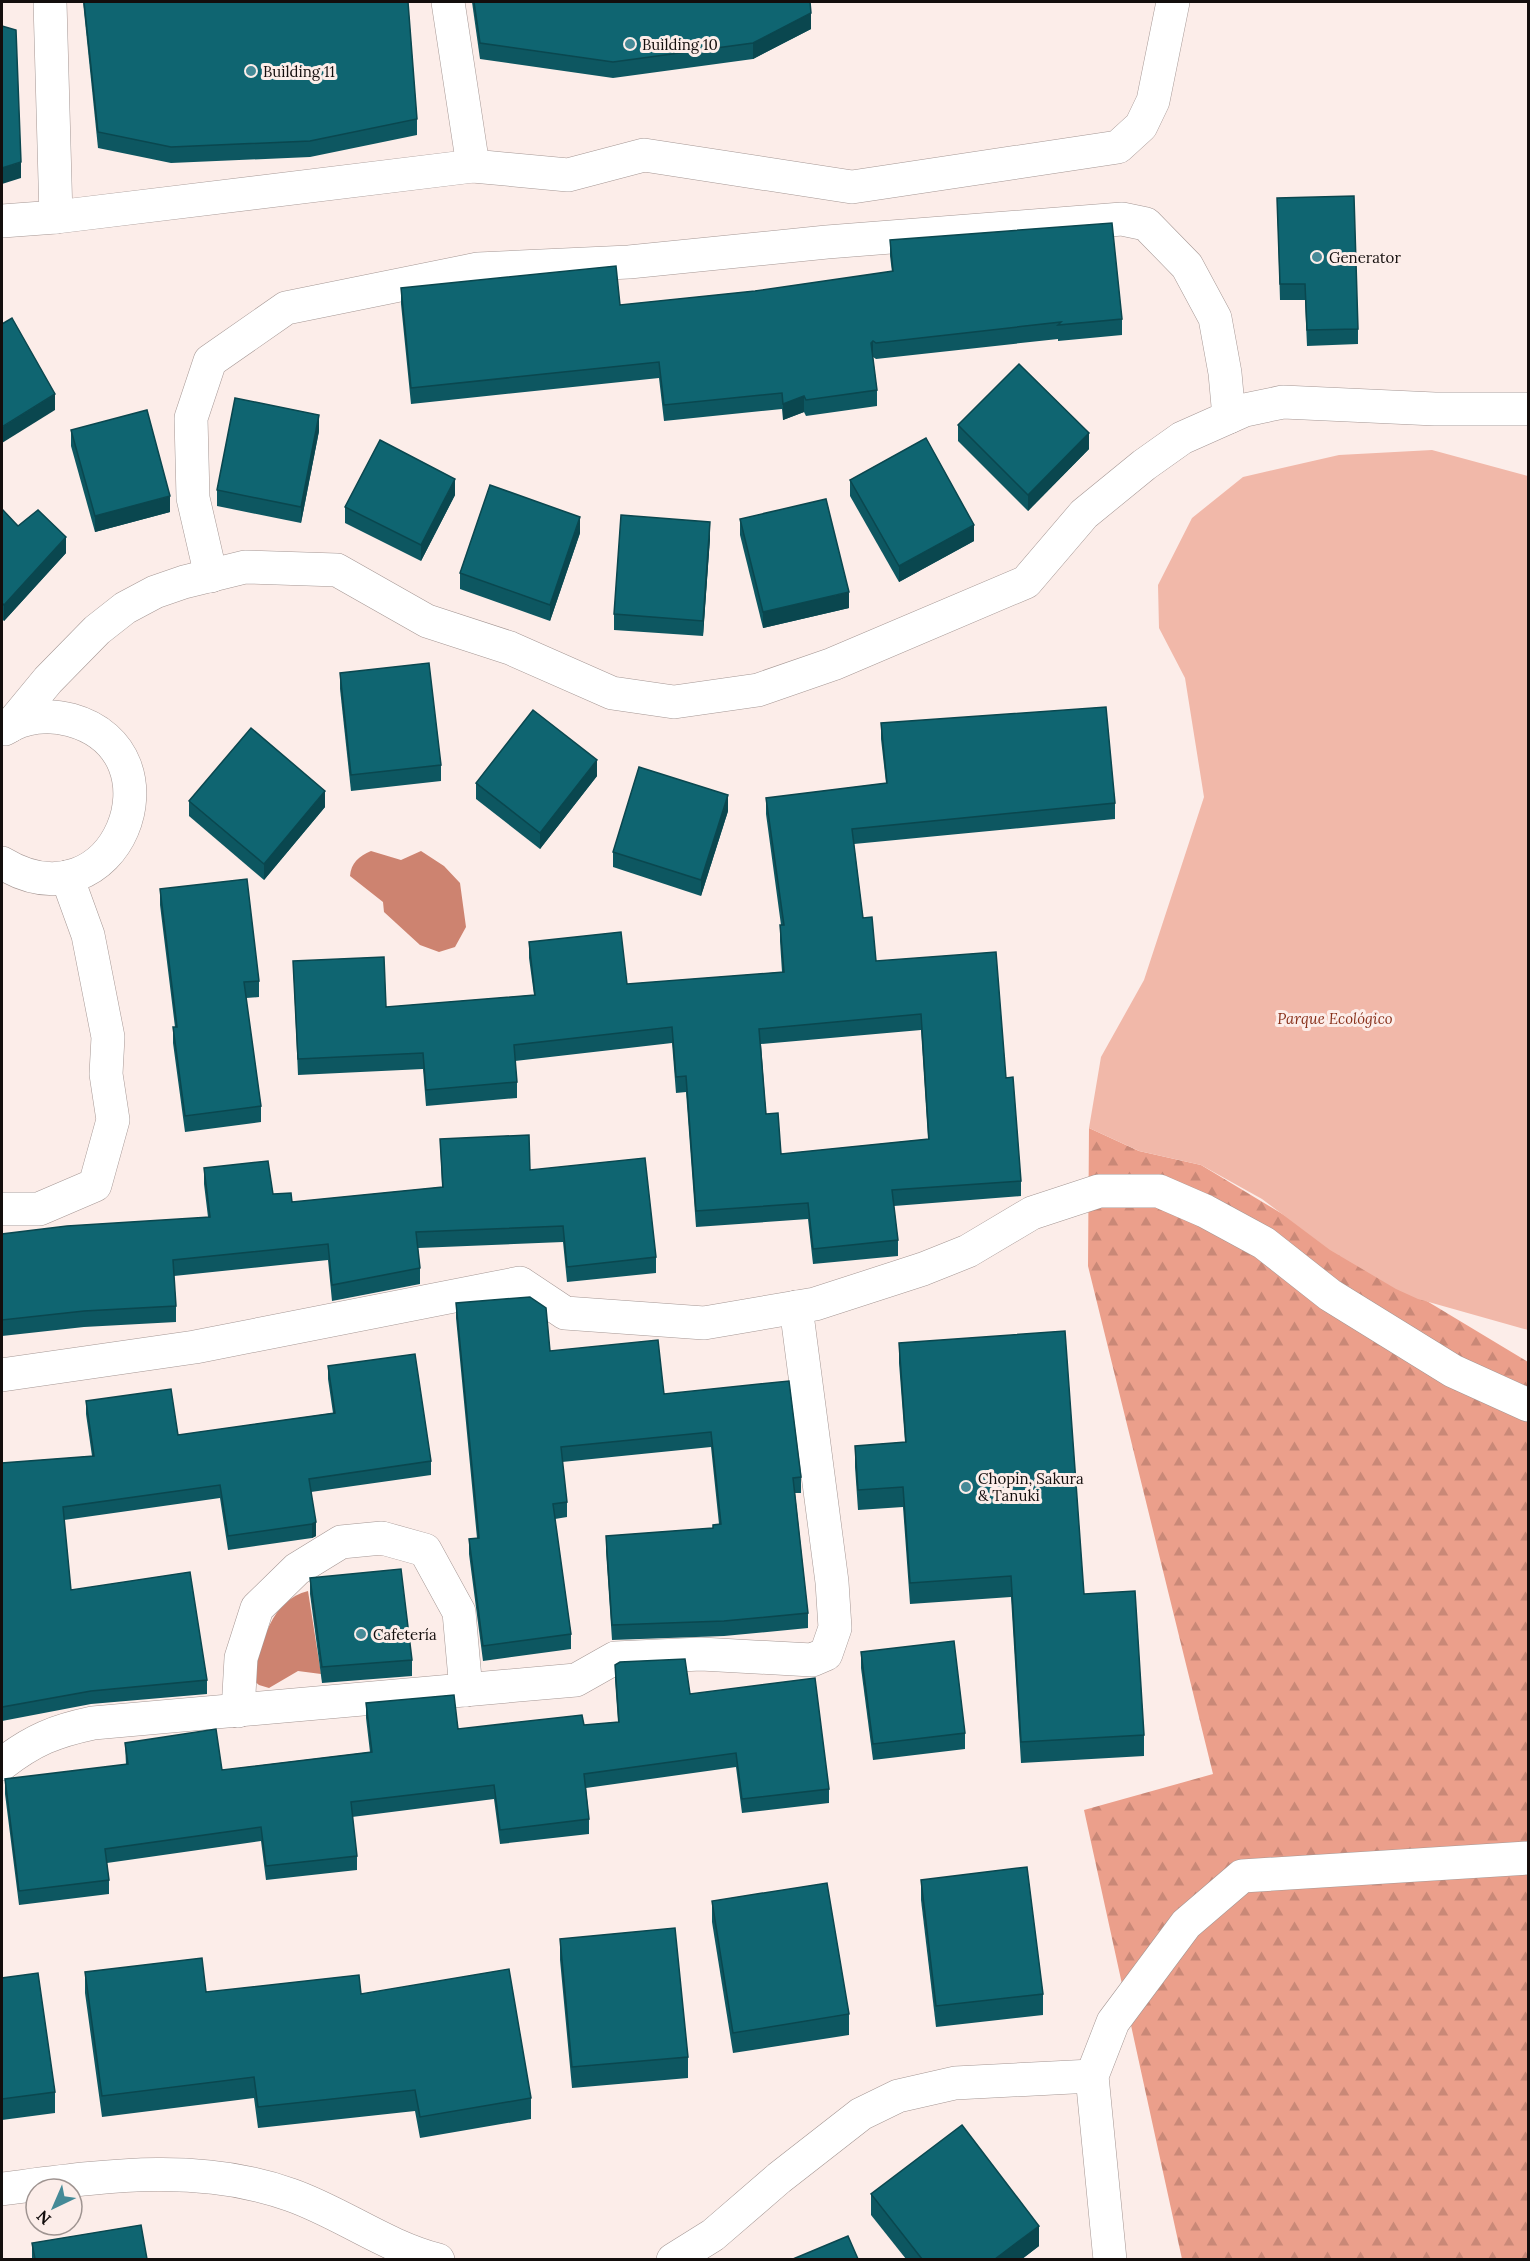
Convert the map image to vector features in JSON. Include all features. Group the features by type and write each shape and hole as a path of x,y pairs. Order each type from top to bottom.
{"lane":[{"path":"50,2 56,217"},
{"path":"448,2 473,166"},
{"path":"2,221 56,217 473,166 568,175 644,155 852,187 1118,147 1141,126 1153,101 1173,2"},
{"path":"211,576 193,498 191,418 210,361 286,309 478,269 629,262 827,242 1122,219 1138,222 1146,224 1187,266 1215,318 1226,373 1229,417"},
{"path":"6,729 48,680 97,630 125,608 155,592 245,567 338,570 427,621 510,648 612,693 674,702 758,690 833,664 1026,582 1084,513 1182,438 1245,410 1283,402 1435,409 1528,409"},
{"path":"2,863 31,877 67,877 98,863 111,852 121,838 130,807 128,775 110,743 80,722 45,716 6,729"},
{"path":"2,1209 39,1209 95,1185 113,1120 106,1074 108,1037 88,934 67,877"},
{"path":"2,1375 195,1347 520,1283 565,1313 704,1323 815,1304 922,1269 968,1251 1032,1213 1099,1191 1159,1191 1205,1211 1263,1243 1330,1295 1453,1371 1528,1405"},
{"path":"2,1764 30,1742 62,1729 93,1724 576,1680 615,1658 701,1654 812,1660 826,1654 836,1628 796,1307"},
{"path":"238,1711 241,1658 257,1608 297,1569 340,1542 382,1538 425,1550 459,1612 466,1690"},
{"path":"1110,2259 1092,2076 1113,2022 1186,1924 1242,1876 1528,1858"},
{"path":"673,2259 713,2235 779,2178 861,2114 898,2096 955,2083 1092,2076"},
{"path":"2,2189 95,2177 185,2173 291,2194 371,2235 438,2259"}],"green space":[{"name":"Parque Ecológico","path":"1432,450 1528,476 1528,1330 1418,1299 1396,1289 1330,1250 1262,1199 1201,1165 1139,1151 1089,1128 1101,1057 1144,980 1204,797 1185,678 1159,628 1158,585 1192,518 1243,477 1339,455"},
{"path":"1089,1128 1139,1151 1201,1165 1528,1362 1528,2259 1182,2259 1084,1810 1213,1774 1088,1266"}],"shaded area":[{"path":"371,851 401,860 421,851 444,866 460,883 466,927 455,947 439,952 420,945 384,912 383,902 350,876 356,860"},
{"path":"308,1591 321,1674 298,1671 269,1688 259,1685 253,1680 259,1653 269,1626 284,1604"}],"building":[{"name":"Building 11","path":"84,2 408,2 417,119 310,141 171,147 98,132"},
{"name":"Building 10","path":"474,2 810,2 811,13 753,43 613,62 480,43"},
{"path":"2,26 16,30 21,162 2,168"},
{"name":"Generator","path":"1354,196 1358,329 1307,330 1305,284 1280,284 1277,198"},
{"path":"1112,223 1122,319 1058,325 1061,322 876,343 873,341 871,343 877,390 806,400 804,396 783,404 782,393 664,405 659,362 411,388 401,288 616,266 620,305 755,291 893,271 890,240"},
{"path":"12,318 55,394 2,427 2,324"},
{"path":"1019,364 1089,433 1028,495 958,425"},
{"path":"235,398 319,415 301,507 217,490"},
{"path":"147,410 170,496 95,516 71,430"},
{"path":"926,438 974,525 899,566 850,480"},
{"path":"380,440 455,479 421,545 345,507"},
{"path":"490,485 580,517 550,605 460,573"},
{"path":"826,499 849,592 763,612 740,519"},
{"path":"2,509 18,526 38,510 66,537 4,605 2,603"},
{"path":"621,515 710,522 703,621 614,614"},
{"path":"429,663 441,765 351,775 340,673"},
{"path":"1106,707 1115,803 852,829 863,918 872,917 876,961 996,952 1006,1078 1013,1077 1021,1181 892,1190 898,1240 813,1249 808,1203 696,1211 686,1076 676,1077 672,1027 514,1045 517,1082 426,1090 423,1053 298,1059 293,961 384,957 386,1007 535,995 529,942 621,932 627,984 784,972 780,925 784,925 766,798 887,783 881,723","holes":["921,1014 929,1139 781,1154 778,1113 766,1114 759,1029"]},
{"path":"533,710 597,760 540,833 476,783"},
{"path":"251,728 325,791 264,864 189,801"},
{"path":"639,767 728,795 701,880 613,852"},
{"path":"247,879 259,981 244,982 261,1106 185,1116 173,1027 177,1027 160,889"},
{"path":"529,1135 530,1170 645,1158 656,1257 567,1267 563,1226 416,1232 420,1268 332,1285 328,1244 173,1260 176,1306 84,1311 2,1320 2,1234 67,1226 210,1217 204,1168 268,1161 273,1194 291,1193 292,1202 443,1187 440,1139"},
{"path":"530,1297 546,1308 550,1351 658,1340 664,1394 789,1381 801,1477 793,1478 808,1613 724,1621 612,1625 606,1536 713,1528 713,1525 721,1524 711,1432 561,1447 567,1502 553,1504 571,1634 483,1646 469,1539 479,1538 456,1303"},
{"name":"Chopin, Sakura & Tanuki","path":"1065,1331 1084,1594 1135,1591 1144,1735 1021,1742 1011,1576 910,1583 903,1487 858,1490 855,1446 906,1442 899,1343"},
{"path":"415,1354 431,1461 309,1479 316,1522 312,1524 228,1536 220,1485 63,1507 71,1590 190,1572 207,1680 91,1691 2,1707 2,1463 94,1456 86,1401 171,1389 178,1435 335,1413 328,1366"},
{"name":"Cafetería","path":"401,1569 412,1660 322,1667 310,1578"},
{"path":"954,1641 965,1733 873,1744 861,1652"},
{"path":"685,1659 690,1694 815,1678 829,1789 742,1799 736,1753 584,1774 589,1819 500,1830 494,1785 351,1802 357,1856 266,1866 261,1827 105,1849 109,1880 19,1891 5,1779 128,1764 125,1743 216,1729 222,1770 372,1752 366,1703 454,1695 458,1729 582,1715 584,1725 619,1722 615,1665 620,1662"},
{"path":"1027,1867 1043,1994 936,2006 921,1880"},
{"path":"827,1883 849,2014 733,2033 712,1901"},
{"path":"675,1928 688,2057 572,2067 560,1939"},
{"path":"202,1958 206,1992 359,1975 361,1994 509,1969 531,2098 420,2117 415,2090 258,2107 254,2077 102,2096 85,1972"},
{"path":"38,1973 55,2092 2,2099 2,1978"},
{"path":"962,2125 1039,2226 995,2259 922,2259 871,2194"},
{"path":"141,2225 147,2259 35,2259 32,2243 84,2237 84,2234"},
{"path":"848,2236 858,2259 793,2259"}],"place":[{"name":"Building 10","path":"630,44"},
{"name":"Building 11","path":"251,71"},
{"name":"Generator","path":"1317,257"},
{"name":"Chopin, Sakura & Tanuki","path":"966,1487"},
{"name":"Cafetería","path":"361,1634"}]}
